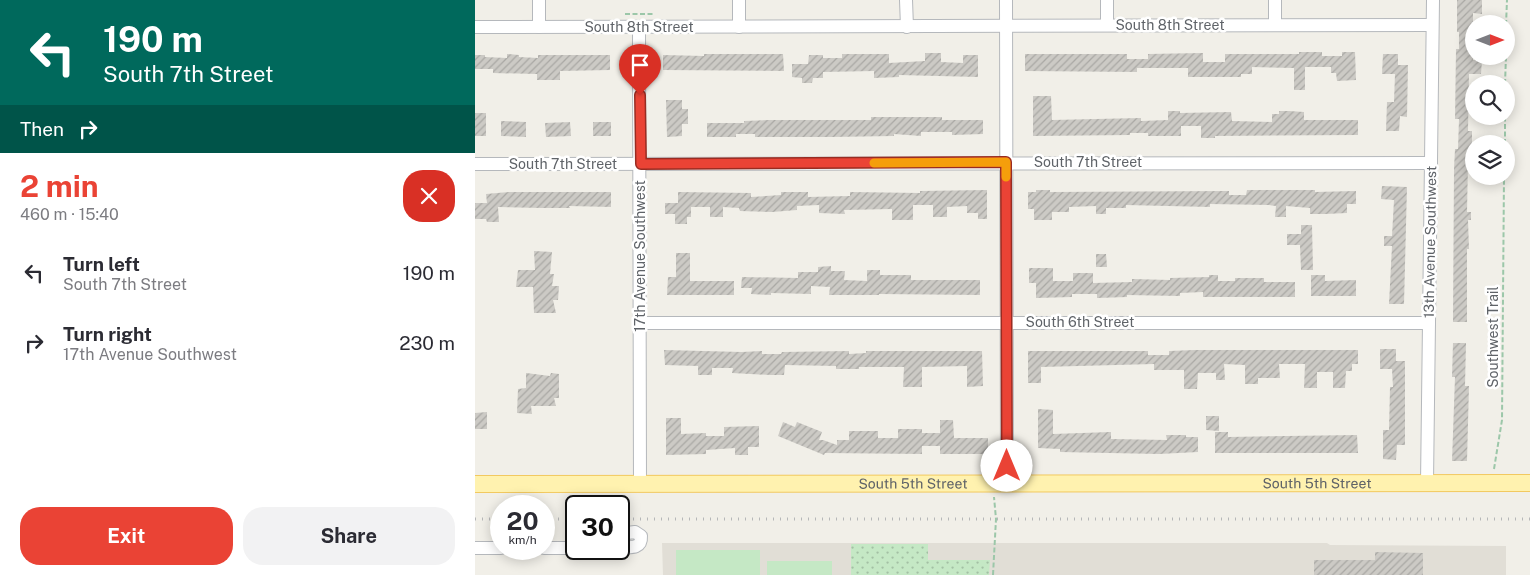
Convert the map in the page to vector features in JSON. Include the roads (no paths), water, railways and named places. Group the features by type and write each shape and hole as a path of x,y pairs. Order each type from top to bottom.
{"main road":[{"name":"South 5th Street","path":"475,484 1530,483"}],"street":[{"path":"539,0 539,27"},
{"path":"739,0 739,27"},
{"path":"906,0 907,26"},
{"path":"1006,0 1007,484"},
{"path":"1107,0 1107,25"},
{"path":"1275,0 1275,25"},
{"name":"13th Avenue Southwest","path":"1427,483 1433,0"},
{"name":"South 8th Street","path":"475,27 1433,25"},
{"name":"17th Avenue Southwest","path":"639,27 641,164 640,485"},
{"name":"South 7th Street","path":"475,164 1431,163"},
{"name":"South 6th Street","path":"640,323 1429,323"},
{"path":"630,533 635,532 641,536 639,545 630,547"},
{"path":"475,548 490,548"}],"railway":[{"path":"475,519 490,519"},
{"path":"555,519 565,519"},
{"path":"630,519 1530,519"}]}
